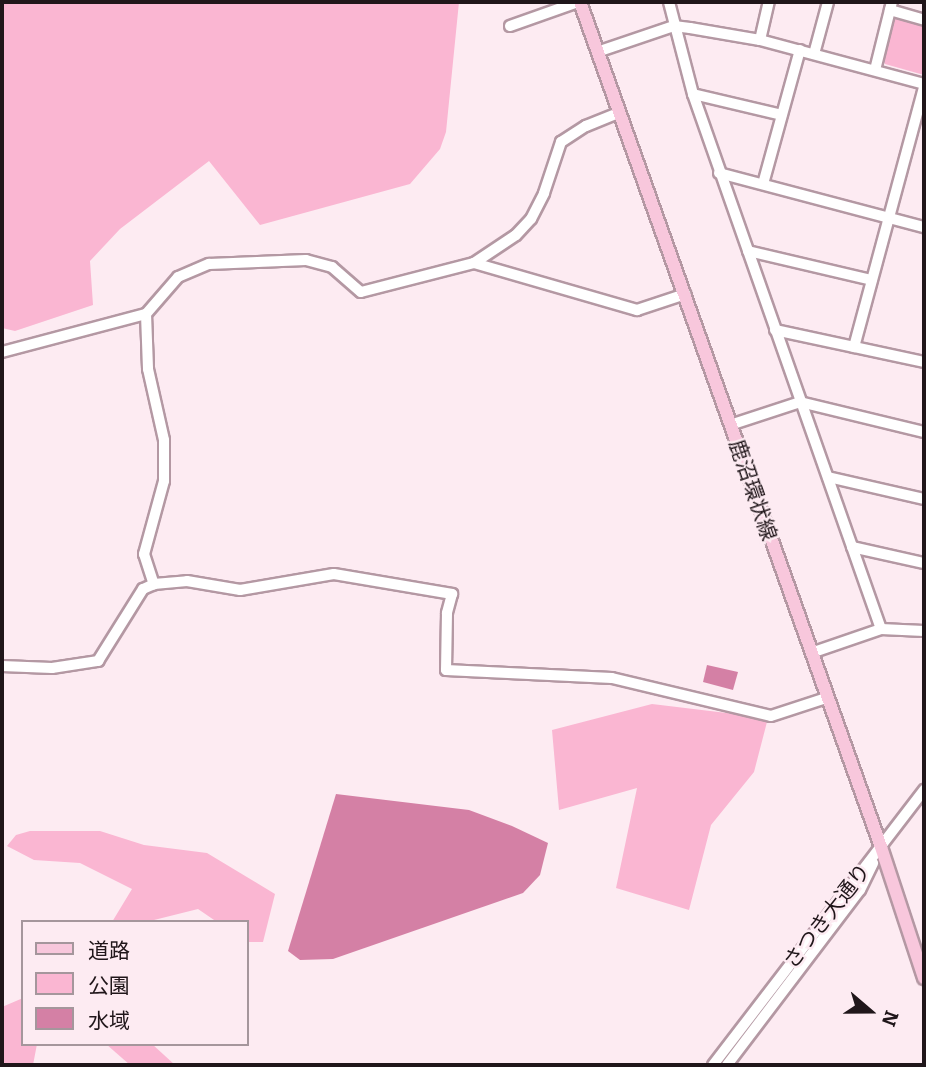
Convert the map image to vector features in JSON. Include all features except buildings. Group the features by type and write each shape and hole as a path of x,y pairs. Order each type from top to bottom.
{"main road":[{"name":"鹿沼環状線","path":"579,2 685,294 924,974"}],"street":[{"path":"510,26 579,2"},
{"path":"669,2 693,94 719,173 881,629"},
{"path":"760,40 769,2"},
{"path":"814,54 828,2"},
{"path":"875,70 891,6 924,20"},
{"path":"597,52 674,26 760,40 875,70 924,86 854,347"},
{"path":"764,184 800,50"},
{"path":"693,94 782,115"},
{"path":"2,352 146,314 178,277 209,264 306,260 332,267 361,292 474,263 516,235 531,219 544,193 561,142 586,126 618,113"},
{"path":"719,173 924,227"},
{"path":"748,251 872,280"},
{"path":"474,263 637,310 685,294"},
{"path":"146,314 148,369 164,440 164,481 144,554 153,584"},
{"path":"775,330 924,362"},
{"path":"730,425 800,402 924,432"},
{"path":"828,477 924,499"},
{"path":"852,547 924,563"},
{"path":"2,666 52,668 98,661 143,589 153,584 187,581 240,590 334,574 452,594 447,613 446,670 612,678 771,716 826,698"},
{"path":"811,653 881,629 924,631"},
{"path":"881,847 924,790"},
{"name":"さつき大通り","path":"713,1065 881,847"},
{"name":"さつき大通り","path":"727,1065 860,890 881,847"}],"green space":[{"path":"2,2 459,2 446,132 440,149 410,184 260,225 209,161 120,229 90,261 93,305 15,331 2,328"},
{"path":"899,15 924,23 924,75 885,64 882,59 892,20"},
{"path":"652,704 768,718 754,772 711,825 689,910 616,888 637,788 559,810 552,730"},
{"path":"30,831 100,831 144,845 207,853 275,894 263,942 248,942 248,920 214,920 198,909 154,920 113,920 132,889 80,863 34,860 7,846 16,835"},
{"path":"21,999 21,1046 37,1046 33,1065 2,1065 2,1007"},
{"path":"108,1046 154,1046 175,1065 130,1065"}],"water":[{"path":"707,665 738,672 733,690 703,682"},
{"path":"336,794 469,810 512,826 548,843 540,875 523,893 333,959 300,960 288,951"}]}
